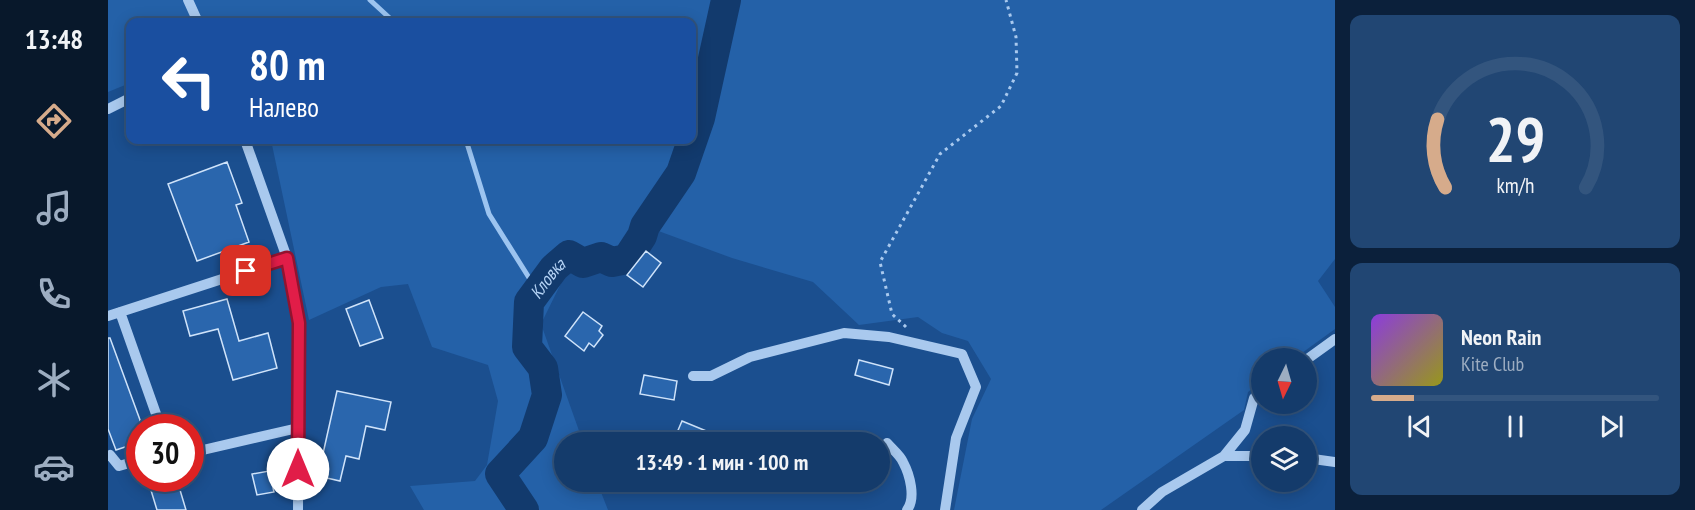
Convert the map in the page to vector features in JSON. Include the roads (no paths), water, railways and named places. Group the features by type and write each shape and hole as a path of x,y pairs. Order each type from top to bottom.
{"street":[{"path":"188,0 196,18"},
{"path":"108,109 126,100"},
{"path":"246,144 287,258 299,323 298,510"},
{"path":"108,316 287,258"},
{"path":"120,312 156,414"},
{"path":"693,376 711,376 750,357 844,333 889,337 962,354 976,387 956,438 945,510"},
{"path":"1317,352 1335,339"},
{"path":"1142,510 1162,492 1224,456 1245,430 1251,409"},
{"path":"204,450 298,428"},
{"path":"890,446 903,461 911,487 911,505 907,510"},
{"path":"108,456 110,455 119,466 126,464"},
{"path":"1224,456 1251,456"},
{"path":"1317,460 1335,462"}],"waterway":[{"path":"370,0 390,18"},
{"name":"Кловка","path":"696,130 726,0"},
{"path":"467,144 489,214 538,292"},
{"name":"Кловка","path":"524,510 500,474 533,438 547,395 543,368 527,347 529,302 554,268 569,255 583,263 601,257 612,262 627,259 642,236 645,226 681,173 691,144"}]}
